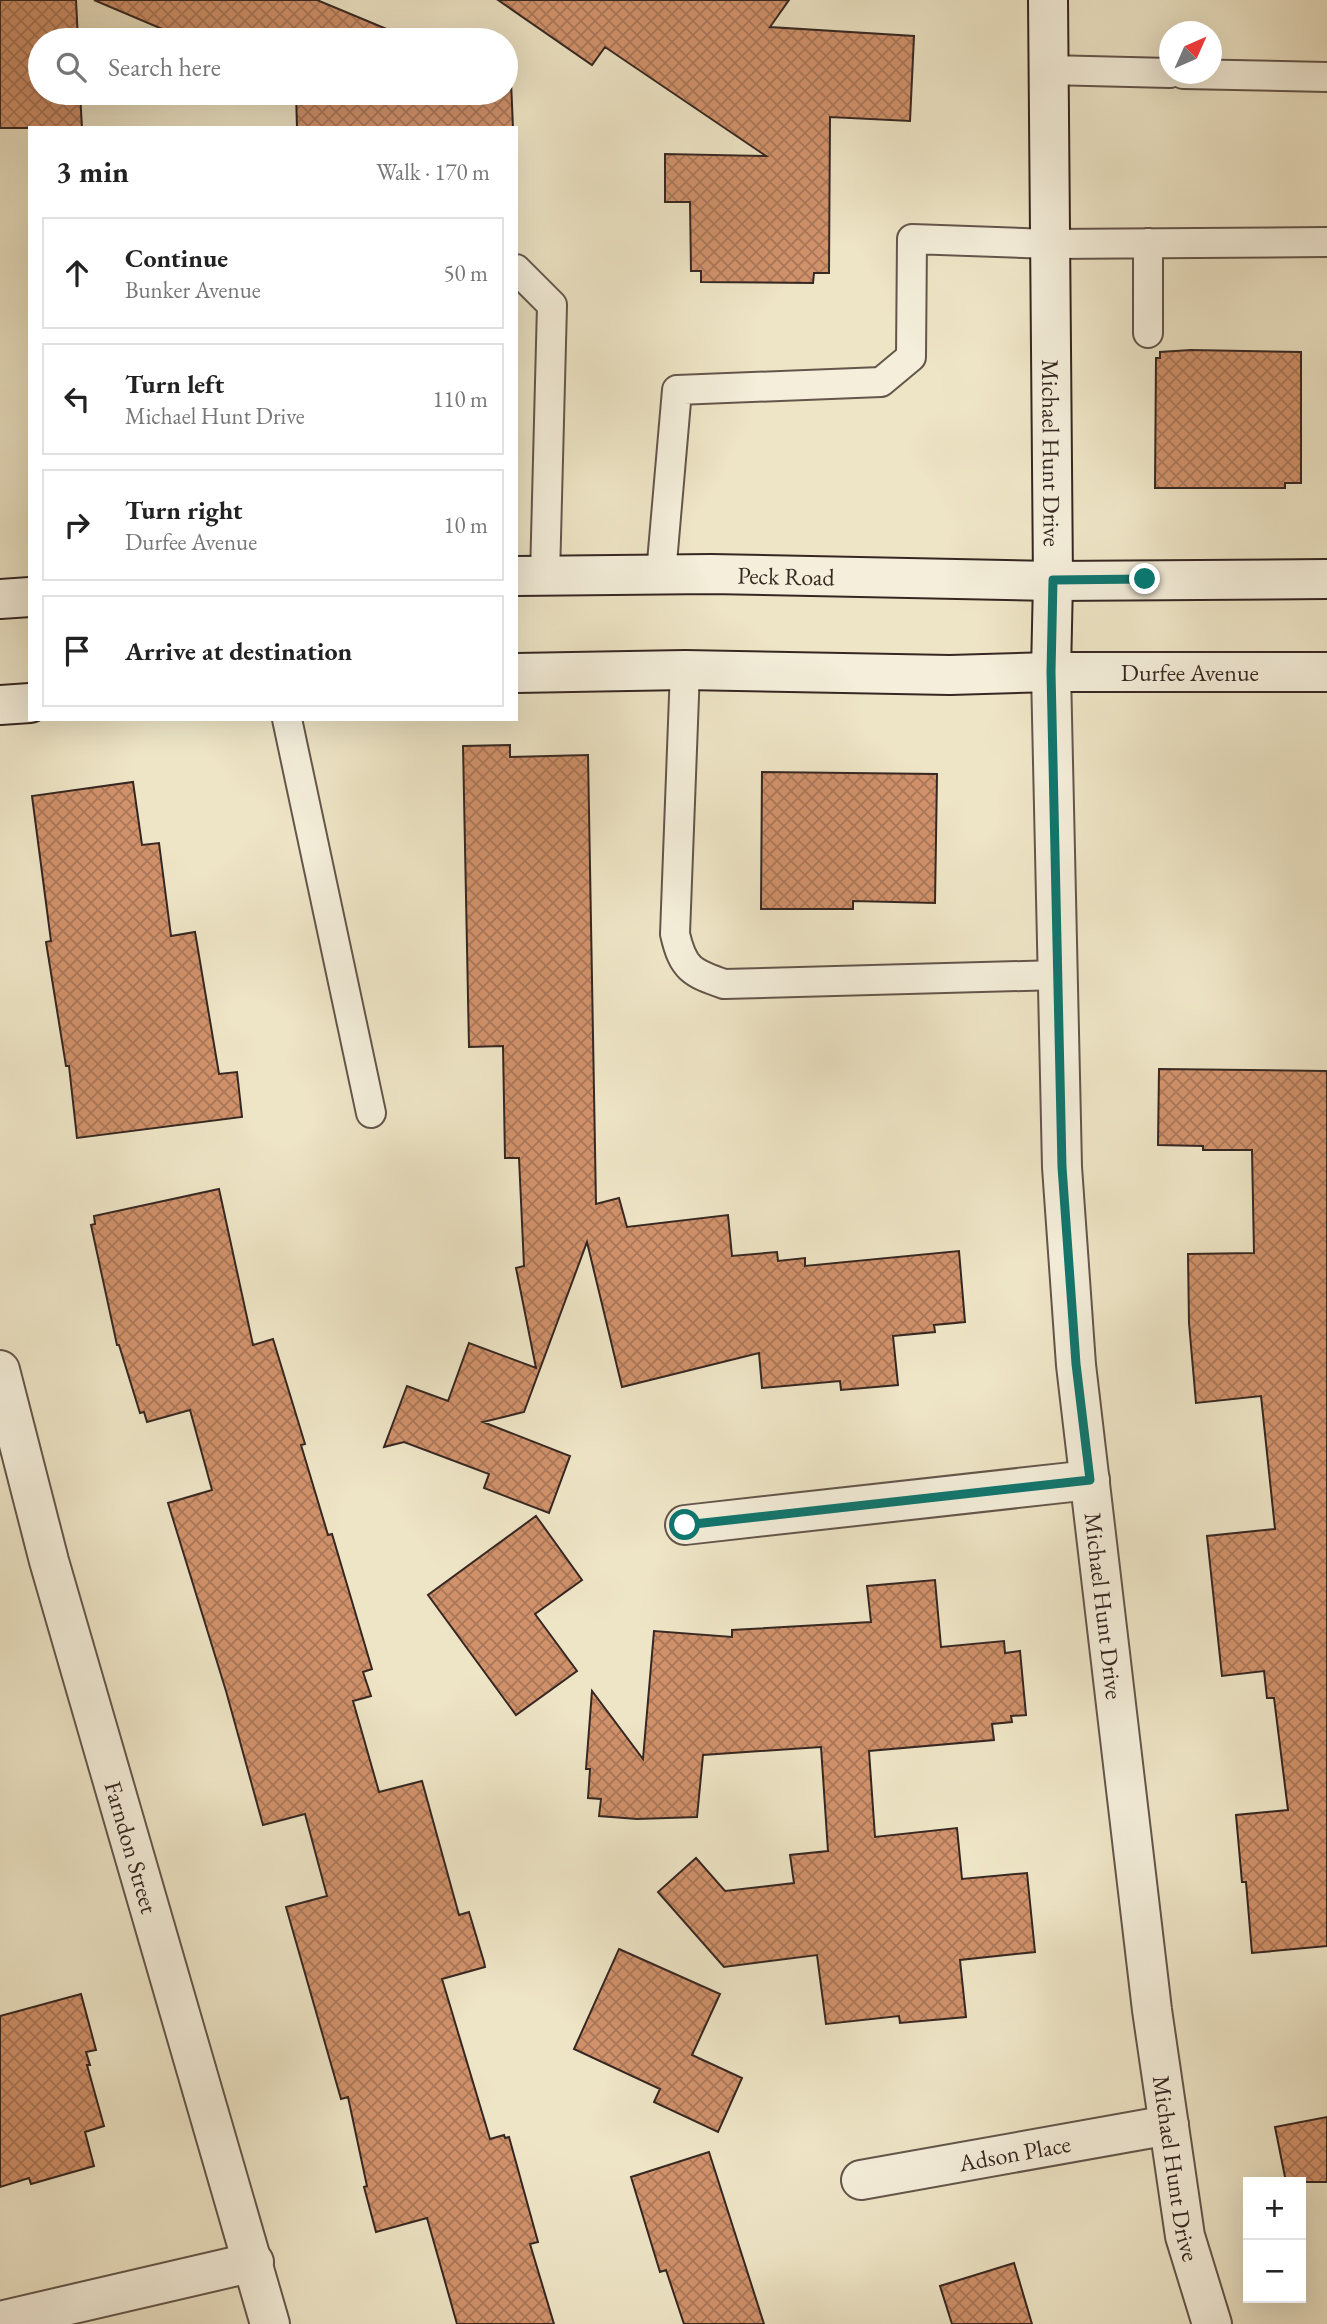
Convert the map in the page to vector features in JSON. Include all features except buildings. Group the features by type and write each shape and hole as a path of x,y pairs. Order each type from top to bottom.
{"street":[{"name":"Michael Hunt Drive","path":"1048,0 1053,580 1051,672 1062,1167 1076,1364 1149,1983 1185,2236 1212,2324"},
{"name":"Peck Road","path":"531,576 661,574 1053,580"},
{"path":"1053,580 1327,579"},
{"path":"0,599 28,597"},
{"path":"518,673 685,670 950,675 1051,672"},
{"name":"Durfee Avenue","path":"1051,672 1327,672"},
{"path":"0,705 28,703"},
{"name":"Farndon Street","path":"0,1370 49,1561 270,2324"},
{"path":"685,1525 1090,1480"},
{"name":"Adson Place","path":"862,2180 1168,2125"},
{"path":"0,2321 254,2262"}],"lane":[{"path":"1048,70 1159,73"},
{"path":"1222,75 1327,77"},
{"path":"661,574 677,390 881,382 911,357 912,239 1050,244 1327,242"},
{"path":"1148,243 1148,333"},
{"path":"518,271 552,305 531,576"},
{"path":"685,670 675,934 680,956 697,975 724,984 1058,975"},
{"path":"287,721 372,1114"}],"route":[{"path":"685,1525 1090,1480 1076,1364 1062,1167 1051,672 1053,580 1145,579"}]}
